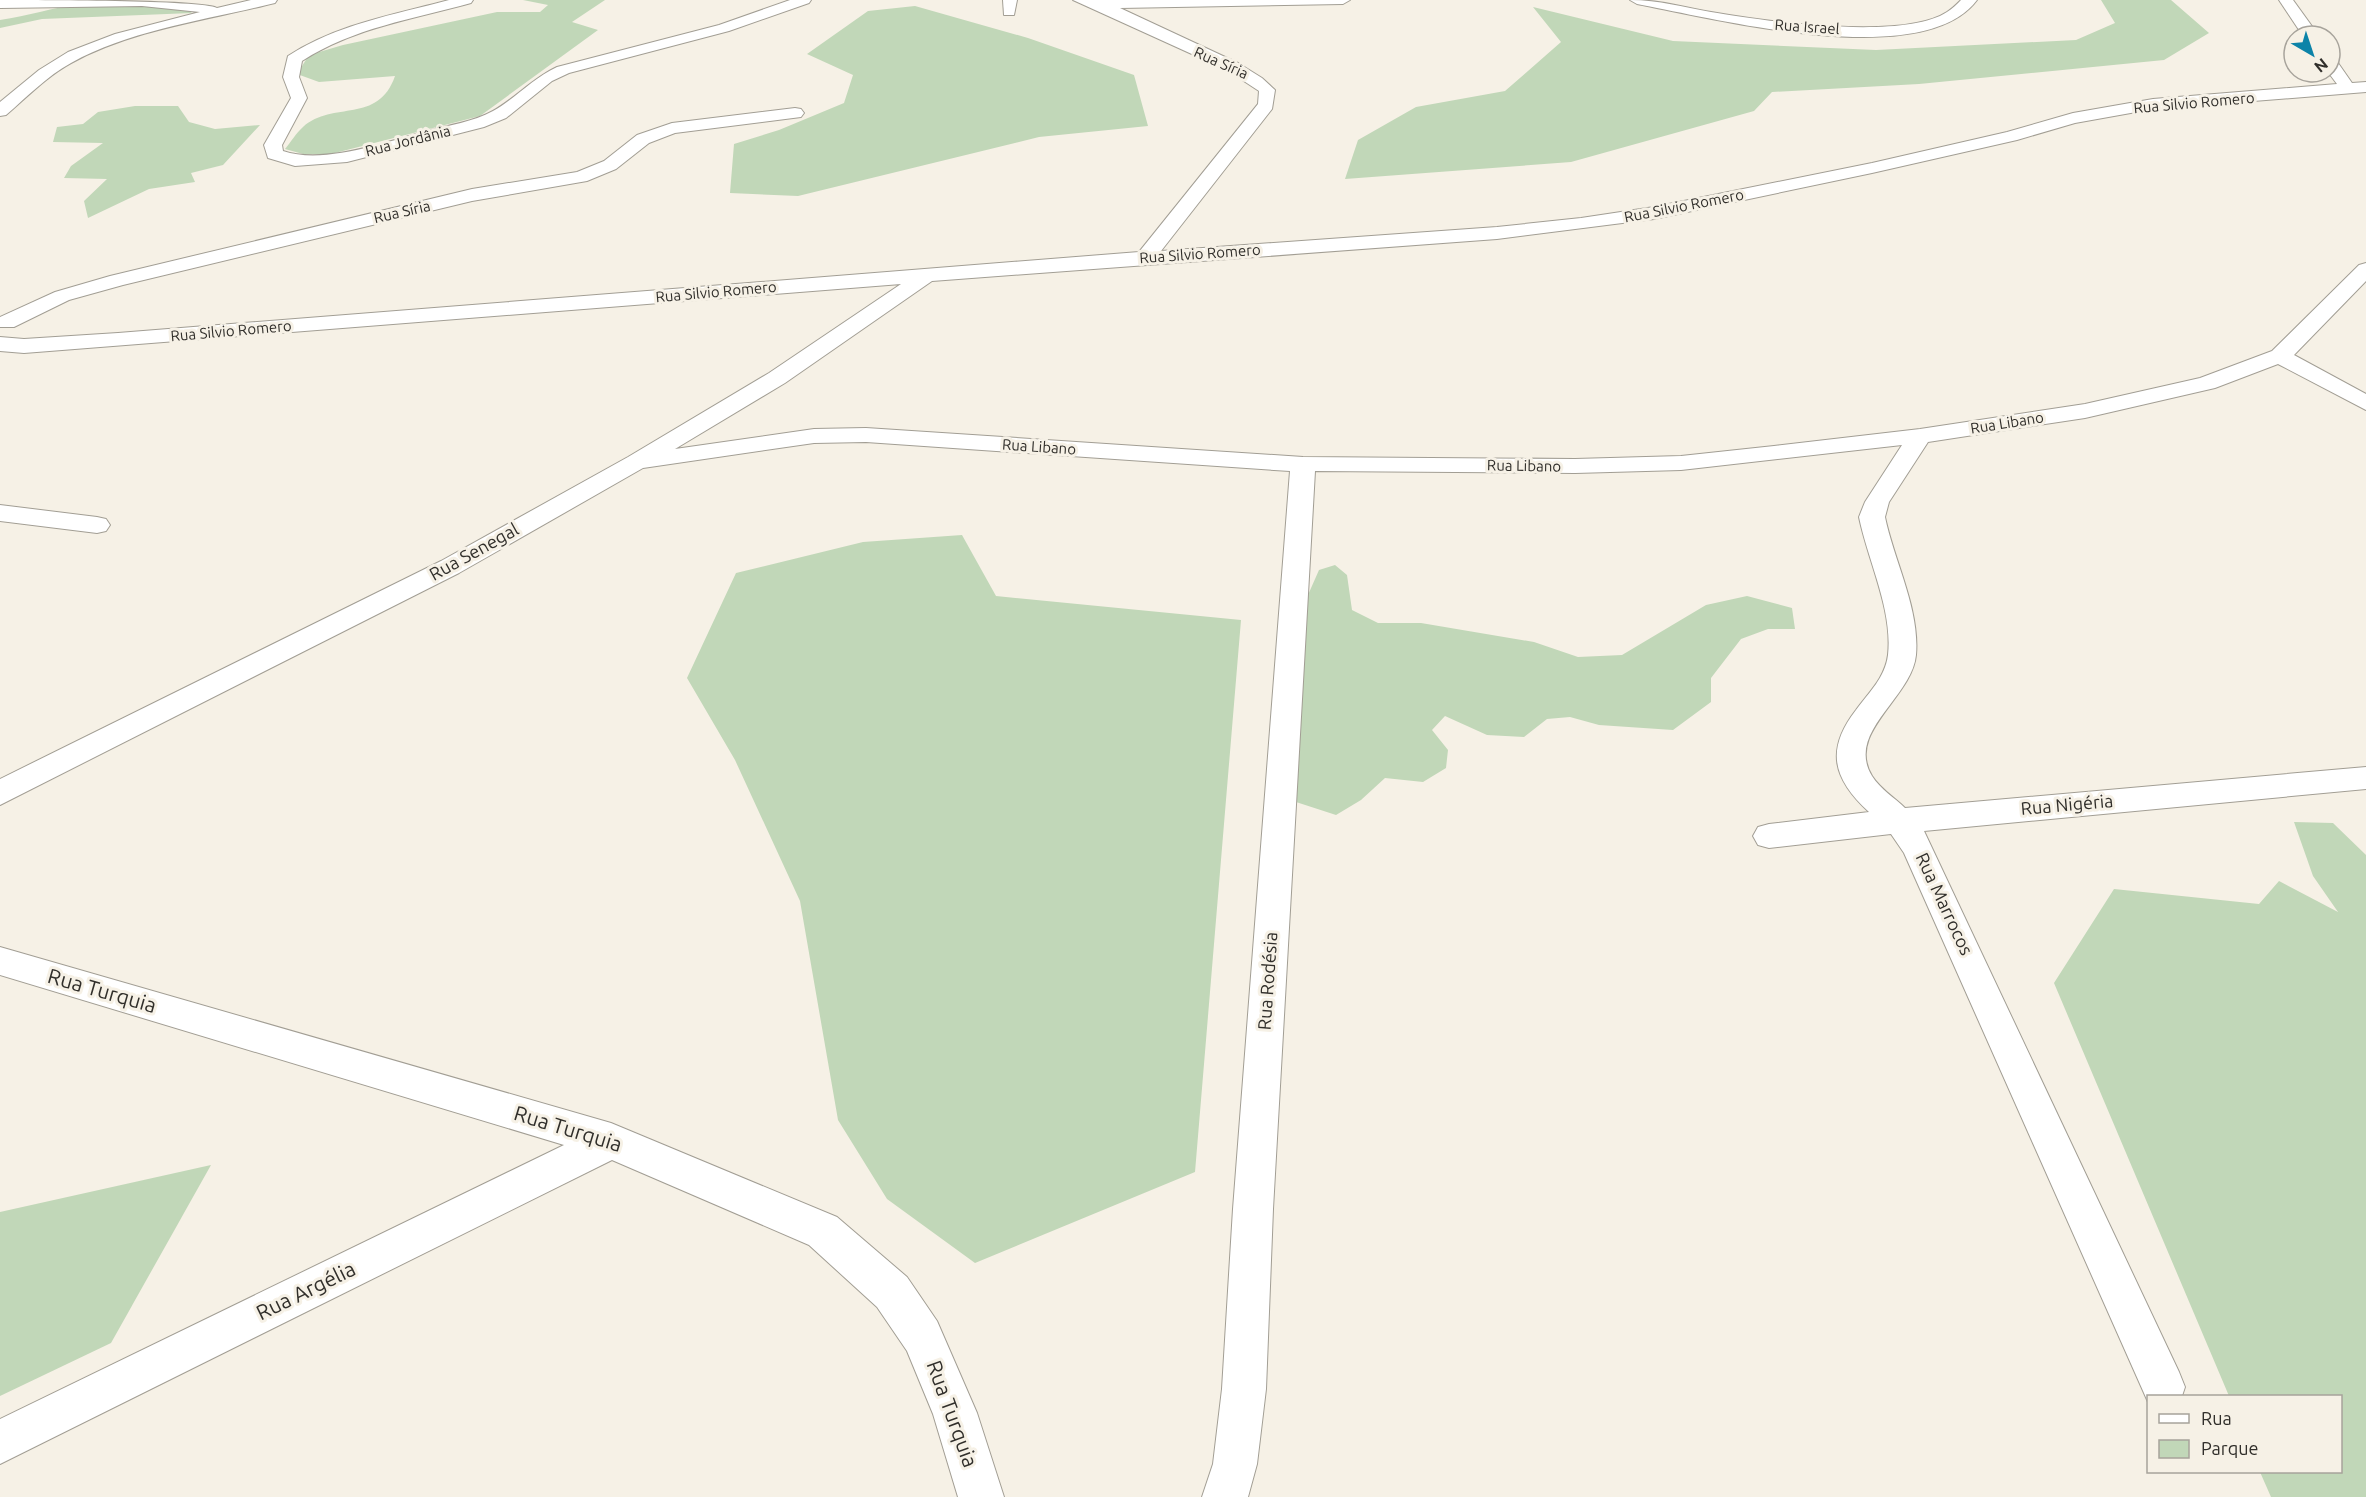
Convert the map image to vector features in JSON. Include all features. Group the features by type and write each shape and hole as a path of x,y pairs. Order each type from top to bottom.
{"street":[{"path":"0,111 51,69 72,56 128,36 270,0"},
{"name":"Rua Jordânia","path":"466,0 345,33 316,43 294,58 291,77 299,98 273,145 274,154 296,161 347,157 478,123 500,114 546,78 563,70 724,28 804,0"},
{"name":"Rua Síria","path":"1080,0 1101,4 1117,15 1232,66 1254,78 1267,90 1266,105 1145,258"},
{"path":"1101,4 1343,0"},
{"name":"Rua Israel","path":"1637,0 1707,15 1779,26 1871,31 1906,30 1938,24 1960,12 1970,0"},
{"path":"2286,0 2303,24"},
{"path":"0,4 142,2 204,6 225,11"},
{"path":"2342,74 2357,88"},
{"name":"Rua Silvio Romero","path":"0,344 24,346 1145,258 1497,233 1616,220 1882,166 2011,136 2073,118 2153,104 2357,88"},
{"name":"Rua Síria","path":"3,322 62,296 117,280 472,195 581,177 610,165 643,139 672,128 795,113"},
{"name":"Rua Libano","path":"637,462 814,436 866,435 1199,459 1303,464 1575,466 1681,463 1920,436 2085,411 2207,383 2280,356 2366,269"},
{"name":"Rua Senegal","path":"0,793 450,567 637,462 777,378 927,275"},
{"path":"3,322 24,346"},
{"path":"2280,356 2366,404"},
{"name":"Rua Marrocos","path":"1920,436 1877,502 1872,517 1896,608 1902,655 1898,672 1876,707 1855,731 1849,747 1852,764 1860,783 1899,821 1918,848 2164,1387"},
{"name":"Rua Rodésia","path":"1225,1497 1235,1464 1244,1389 1255,1185 1303,464"},
{"path":"0,513 97,525"},
{"name":"Rua Nigéria","path":"1769,836 1899,821 2366,778"},
{"name":"Rua Turquia","path":"0,962 611,1141 823,1231 892,1292 922,1336 956,1413 981,1497"},
{"name":"Rua Argélia","path":"0,1442 611,1141"}],"green space":[{"path":"523,0 605,0 572,22 598,30 480,116 331,154 303,154 285,149 300,129 315,119 366,107 378,101 387,91 395,76 319,82 297,74 309,55 343,45 497,12 540,12 548,5"},
{"path":"2101,0 2171,0 2209,33 2164,60 1919,84 1772,92 1754,111 1571,162 1345,179 1358,140 1416,107 1505,91 1561,42 1533,7 1673,41 1876,50 2076,40 2115,23"},
{"path":"82,4 182,7 192,13 42,19 0,28 0,20"},
{"path":"915,6 1028,38 1134,75 1148,126 1039,137 798,196 730,193 734,144 779,130 844,103 853,75 807,54 868,11"},
{"path":"135,106 178,106 189,122 215,129 260,125 223,165 191,173 195,182 149,189 88,218 84,201 107,179 64,178 71,166 103,143 53,142 57,127 83,124 98,112"},
{"path":"962,535 996,596 1241,620 1195,1172 975,1263 887,1199 838,1120 800,901 735,760 687,678 736,573 863,542"},
{"path":"1335,565 1347,575 1352,610 1378,623 1421,623 1534,642 1578,657 1622,655 1706,605 1747,596 1792,608 1795,629 1768,629 1741,639 1711,678 1711,702 1673,730 1599,725 1570,717 1547,719 1524,737 1487,735 1445,716 1432,730 1448,750 1446,768 1423,782 1385,778 1361,800 1336,815 1296,802 1304,604 1319,570"},
{"path":"2294,822 2333,823 2366,855 2366,1497 2271,1497 2260,1473 2342,1473 2342,1395 2229,1395 2054,983 2114,889 2259,904 2279,881 2338,912 2313,876"},
{"path":"211,1165 111,1343 0,1396 0,1212"}]}
